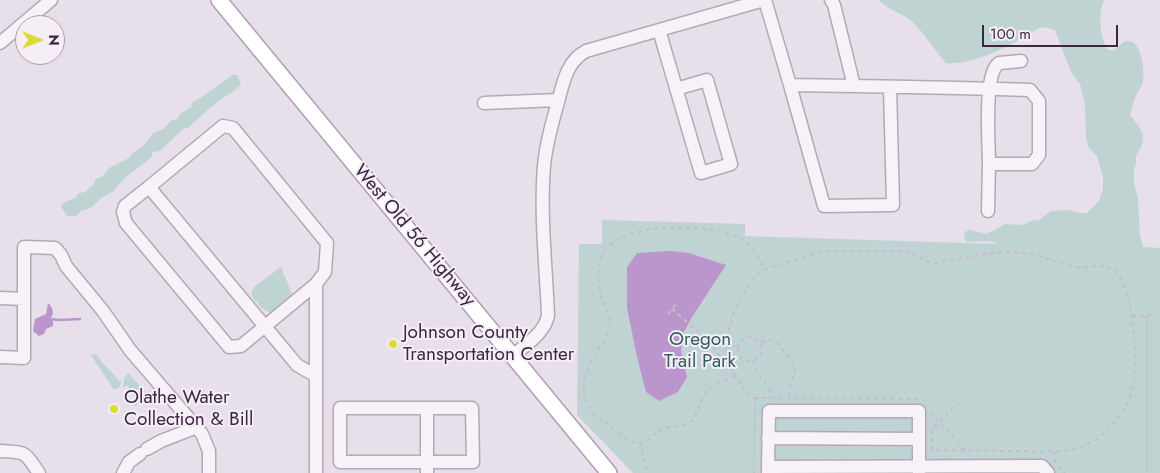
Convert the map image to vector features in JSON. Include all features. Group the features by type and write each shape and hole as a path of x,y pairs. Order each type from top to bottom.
{"main road":[{"name":"West Old 56 Highway","path":"219,0 609,473"}],"street":[{"path":"0,43 51,0"},
{"path":"513,356 538,333 547,321 543,201 544,165 547,145 566,73 572,62 579,55 586,51 765,0 824,206 893,205 890,87"},
{"path":"831,0 834,5 854,86"},
{"path":"659,30 676,89 701,173 731,164 707,80 676,89"},
{"path":"988,210 988,89 995,66 1004,61 1021,61"},
{"path":"790,85 1030,90 1039,101 1039,154 1032,164 989,164"},
{"path":"484,103 558,100"},
{"path":"223,126 233,128 327,243 324,272 316,284 264,328 241,346 229,347 126,223 123,212 125,206 150,187 223,126"},
{"path":"150,187 297,366 316,376"},
{"path":"0,358 24,358 24,247 55,248 61,254 66,266 103,311 130,350 197,427 209,451 209,473"},
{"path":"316,284 316,473"},
{"path":"0,298 24,299"},
{"path":"340,408 427,408 472,408 473,462 427,468 340,462 340,408"},
{"path":"427,408 427,468"},
{"path":"918,470 918,411 768,411 768,470 918,470 1042,466 1048,473"},
{"path":"123,473 129,462 144,451 161,441 197,427"},
{"path":"768,438 918,439"},
{"path":"0,451 23,453 29,457 39,473"}],"path":[{"path":"735,376 707,391 695,417 688,424 662,429 650,439 640,443 629,442 591,412 584,391 587,366 605,340 610,328 610,318 597,274 599,263 604,251 618,239 656,228 705,228 740,238 750,245 765,269"},
{"path":"754,473 755,398 749,395 735,376 728,362 727,347 731,319 739,302 758,274 765,269 825,251 906,251 932,263 1000,253 1024,253 1048,257 1065,265 1078,268 1097,265 1113,269 1122,280 1132,316 1134,373 1131,394 1120,416 1103,434 1083,447 1054,451 932,450 932,429 958,403"},
{"path":"668,314 676,304"},
{"path":"672,309 710,342 723,362 728,362"},
{"path":"1147,315 1147,473"},
{"path":"1132,316 1154,315"},
{"path":"747,337 756,338 760,342 762,352 757,359 749,361 742,358 738,346 741,341 747,337"},
{"path":"760,342 773,341 794,362 795,371 790,386 790,398"},
{"path":"727,347 738,346"},
{"path":"753,360 756,372 770,389 770,398"},
{"path":"640,443 647,473"},
{"path":"1054,451 1056,463 1065,473"}],"green space":[{"name":"Oregon Trail Park","path":"879,0 1104,0 1100,24 1106,48 1112,51 1123,42 1128,41 1133,42 1137,46 1142,58 1144,77 1130,115 1140,128 1143,136 1142,145 1136,156 1134,184 1138,199 1140,236 1143,247 1160,248 1160,473 633,473 577,415 579,244 602,244 602,220 745,224 745,236 997,244 991,241 967,242 964,239 965,232 969,230 987,234 1005,224 1024,225 1030,221 1039,220 1051,211 1069,210 1087,213 1099,201 1103,189 1103,178 1097,156 1089,148 1086,138 1085,105 1080,84 1071,72 1055,30 1040,28 988,55 967,61 946,63 912,22 885,6"},
{"path":"233,75 237,75 241,84 235,90 218,101 188,128 184,128 160,151 153,152 151,158 91,208 81,211 77,216 67,216 61,207 63,203 75,198 79,193 85,192 109,168 129,158 145,144 152,134 163,129 172,120 176,120 180,114 191,107 192,103"},
{"path":"281,267 293,297 276,311 272,312 263,309 258,304 258,301 256,302 252,291 254,287"},
{"path":"91,355 97,355 119,381 121,380 120,387 114,390"},
{"path":"128,373 150,397 135,406 129,404 136,399 127,385 123,388 124,379"}],"shaded area":[{"path":"670,251 689,253 726,265 684,332 681,351 687,377 678,392 659,401 646,392 637,357 627,308 627,267 637,253"},
{"path":"48,303 53,311 50,319 53,321 53,326 46,329 44,334 39,336 33,331 35,319 46,314"}],"waterway":[{"path":"50,319 80,319"}],"place":[{"name":"Johnson County Transportation Center","path":"393,344"},
{"name":"Olathe Water Collection & Bill","path":"114,409"}]}
